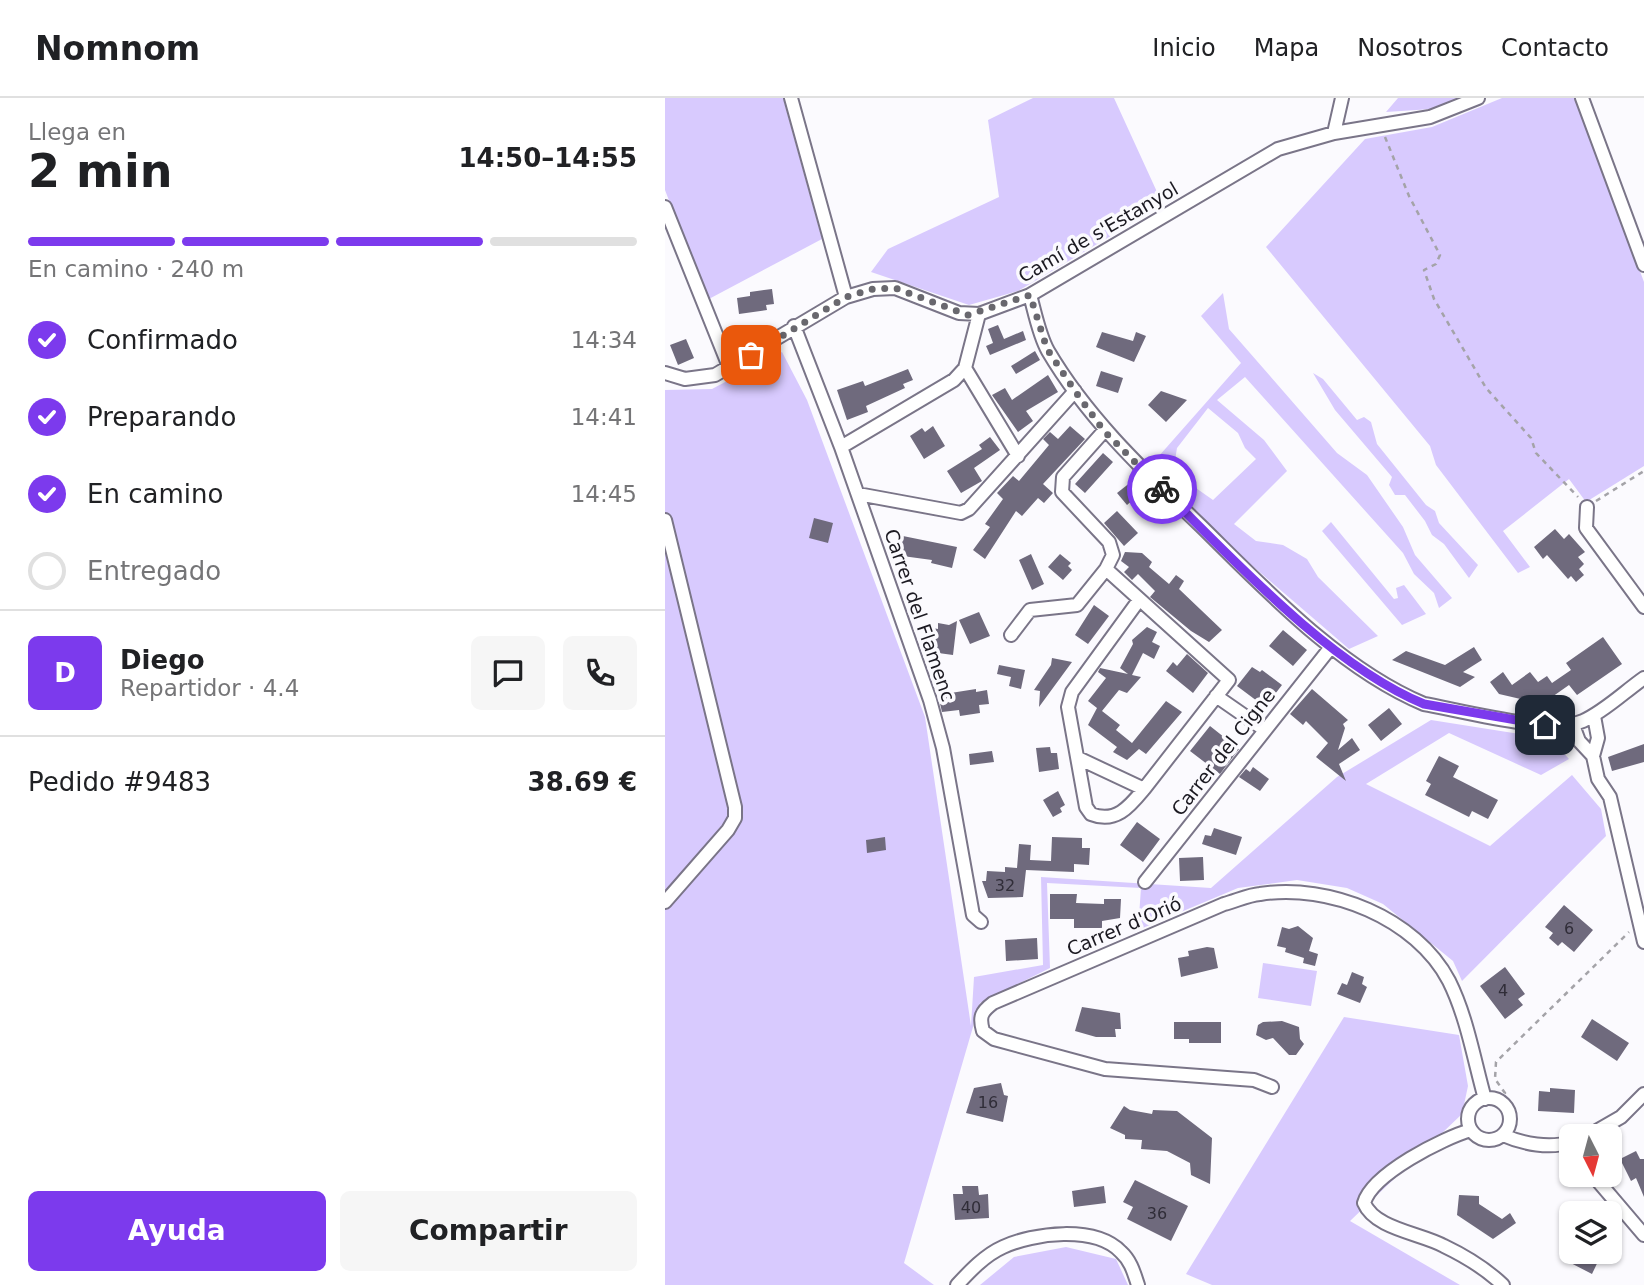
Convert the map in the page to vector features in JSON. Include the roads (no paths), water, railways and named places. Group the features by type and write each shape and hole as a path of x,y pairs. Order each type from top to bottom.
{"street":[{"path":"791,98 846,297"},
{"path":"1334,133 1342,98"},
{"name":"Camí de s'Estanyol","path":"979,314 1030,295 1278,149 1334,133 1430,117 1478,98"},
{"path":"1582,98 1644,265"},
{"path":"665,207 730,369"},
{"path":"665,373 697,379 730,369 795,326 846,297 873,289 895,288 959,313 979,314 965,368 954,380 841,447"},
{"path":"1030,295 1047,349 1104,431 1225,550 1331,647 1406,696 1424,704 1545,725 1573,725 1594,716 1643,680"},
{"name":"Carrer del Flamenc","path":"795,326 858,494 930,700 943,748 973,915 981,922"},
{"path":"965,368 1018,456"},
{"path":"858,494 961,513 969,509 1075,391"},
{"path":"1011,635 1030,610 1077,605 1106,569 1113,555 1109,542 1062,492 1060,486 1063,477 1104,431"},
{"path":"1587,507 1586,528 1644,607"},
{"path":"665,520 736,807 735,818 728,830 665,902"},
{"path":"1106,569 1229,680 1122,813 1106,816 1091,814 1086,807 1069,700 1139,600"},
{"name":"Carrer del Cigne","path":"1145,882 1331,647"},
{"path":"1216,696 1265,730"},
{"path":"1594,716 1598,738 1593,756 1598,779 1610,797 1644,942"},
{"path":"1573,725 1579,741 1593,756"},
{"path":"1077,758 1144,789"},
{"name":"Carrer d'Orió","path":"1272,1087 1254,1080 1105,1069 994,1039 983,1031 980,1020 983,1011 993,1003 1224,904 1260,894 1297,893 1335,897 1401,928 1425,948 1447,978 1458,1001 1492,1100"},
{"path":"1609,1124 1621,1117 1644,1094"},
{"path":"1471,1130 1470,1111 1492,1100 1510,1117 1503,1135"},
{"path":"1471,1130 1485,1140 1503,1135 1518,1142 1559,1144"},
{"path":"1471,1130 1447,1137 1374,1184 1364,1203 1368,1213 1381,1221 1443,1245 1489,1272 1503,1285"},
{"path":"1603,1187 1644,1235"},
{"path":"957,1285 974,1267 1002,1247 1039,1237 1079,1235 1107,1242 1119,1249 1130,1261 1138,1285"}]}
